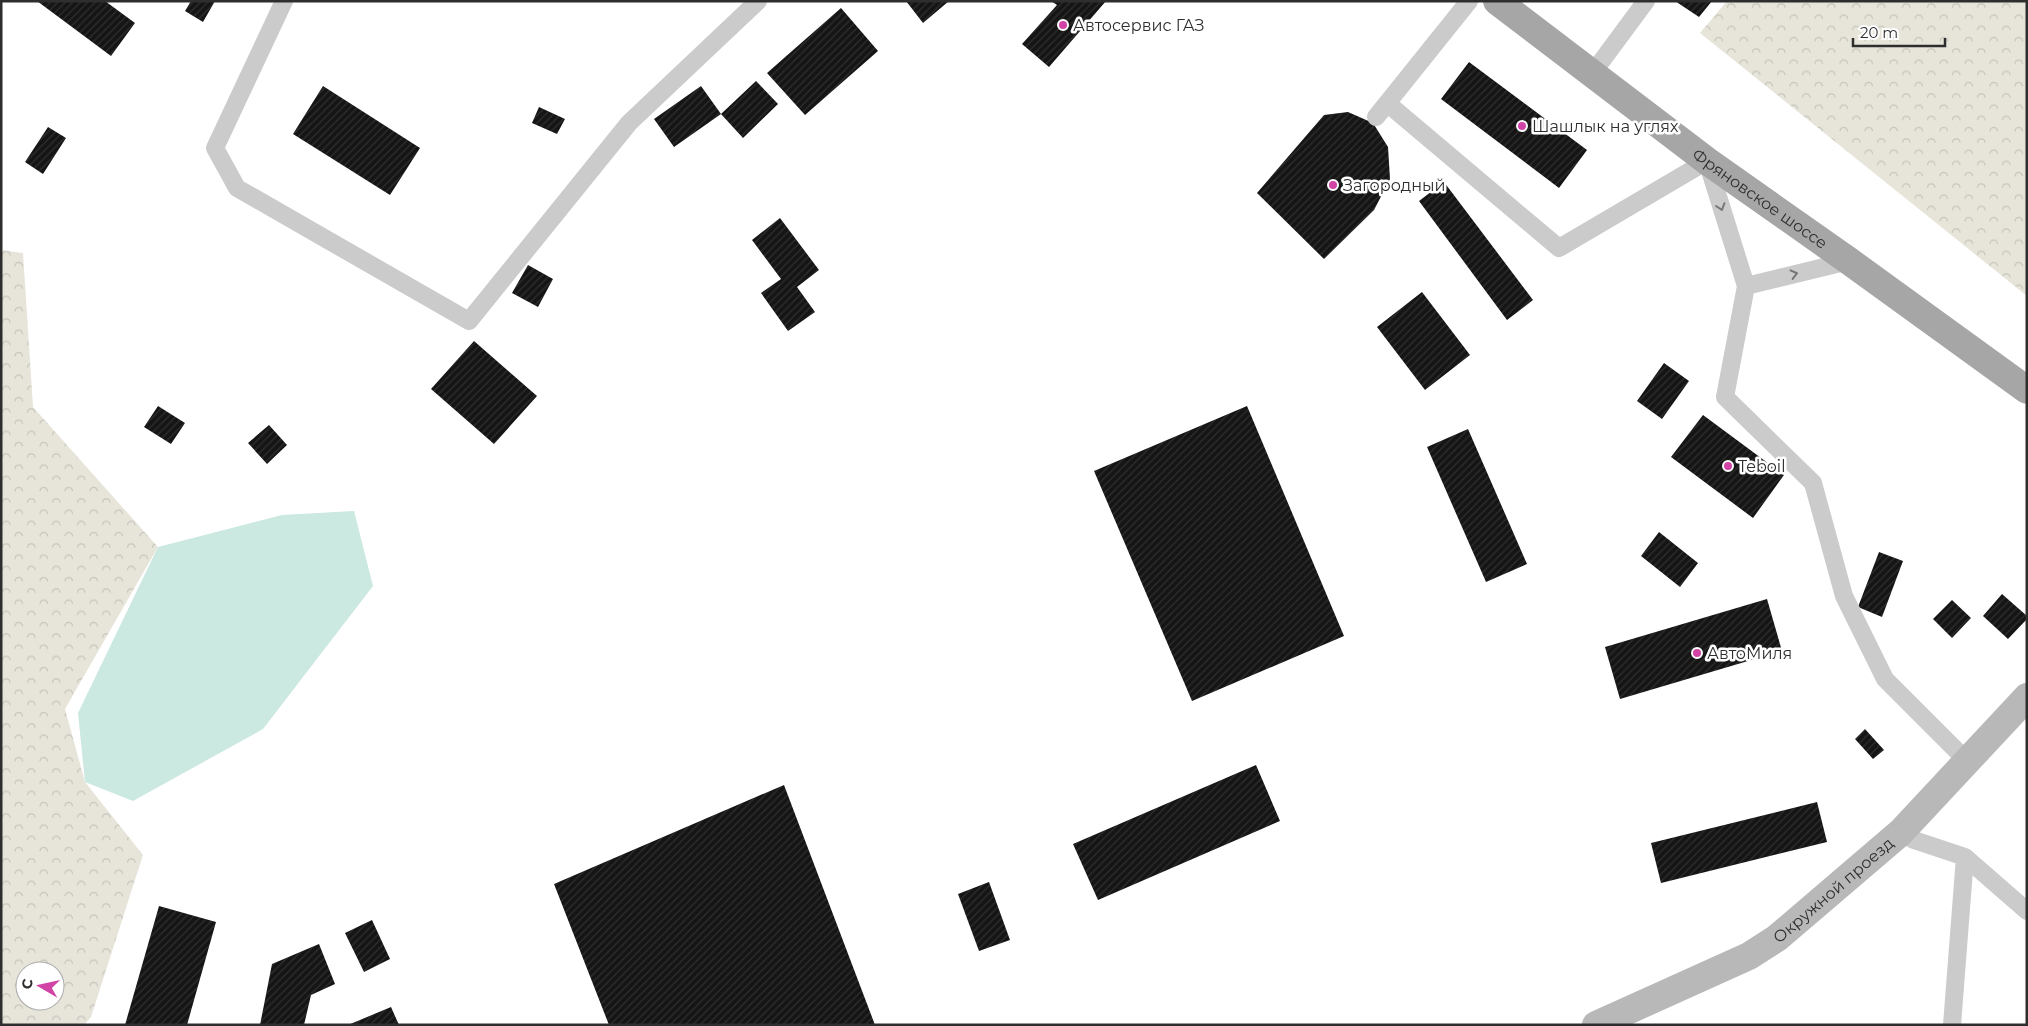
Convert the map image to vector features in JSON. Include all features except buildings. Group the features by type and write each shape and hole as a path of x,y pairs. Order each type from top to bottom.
{"main road":[{"name":"Фряновское шоссе","path":"1496,1 1707,161 2027,390"}],"street":[{"name":"Окружной проезд","path":"1596,1025 1749,956 1777,938 1901,832 2027,697"}],"lane":[{"path":"284,1 215,148 237,188 469,321 629,123 758,1"},
{"path":"1376,117 1469,1"},
{"path":"1592,74 1646,1"},
{"path":"1387,103 1559,248 1707,161 1746,286 1725,397 1814,483 1844,596 1885,679 1967,761"},
{"path":"1746,286 1849,261"},
{"path":"1901,832 1914,840 1965,858 2027,911"},
{"path":"1952,1025 1965,858"}],"green space":[{"path":"1727,1 2027,1 2027,296 1700,33"},
{"path":"1,250 23,253 33,407 158,547 65,709 85,782 143,855 91,1017 84,1025 1,1025"}],"shaded area":[{"path":"354,511 373,586 263,729 133,801 85,782 78,713 158,547 282,515"}],"place":[{"name":"Автосервис ГАЗ","path":"1063,25"},
{"name":"Шашлык на углях","path":"1522,126"},
{"name":"Загородный","path":"1333,185"},
{"name":"Teboil","path":"1728,466"},
{"name":"АвтоМиля","path":"1697,653"}]}
